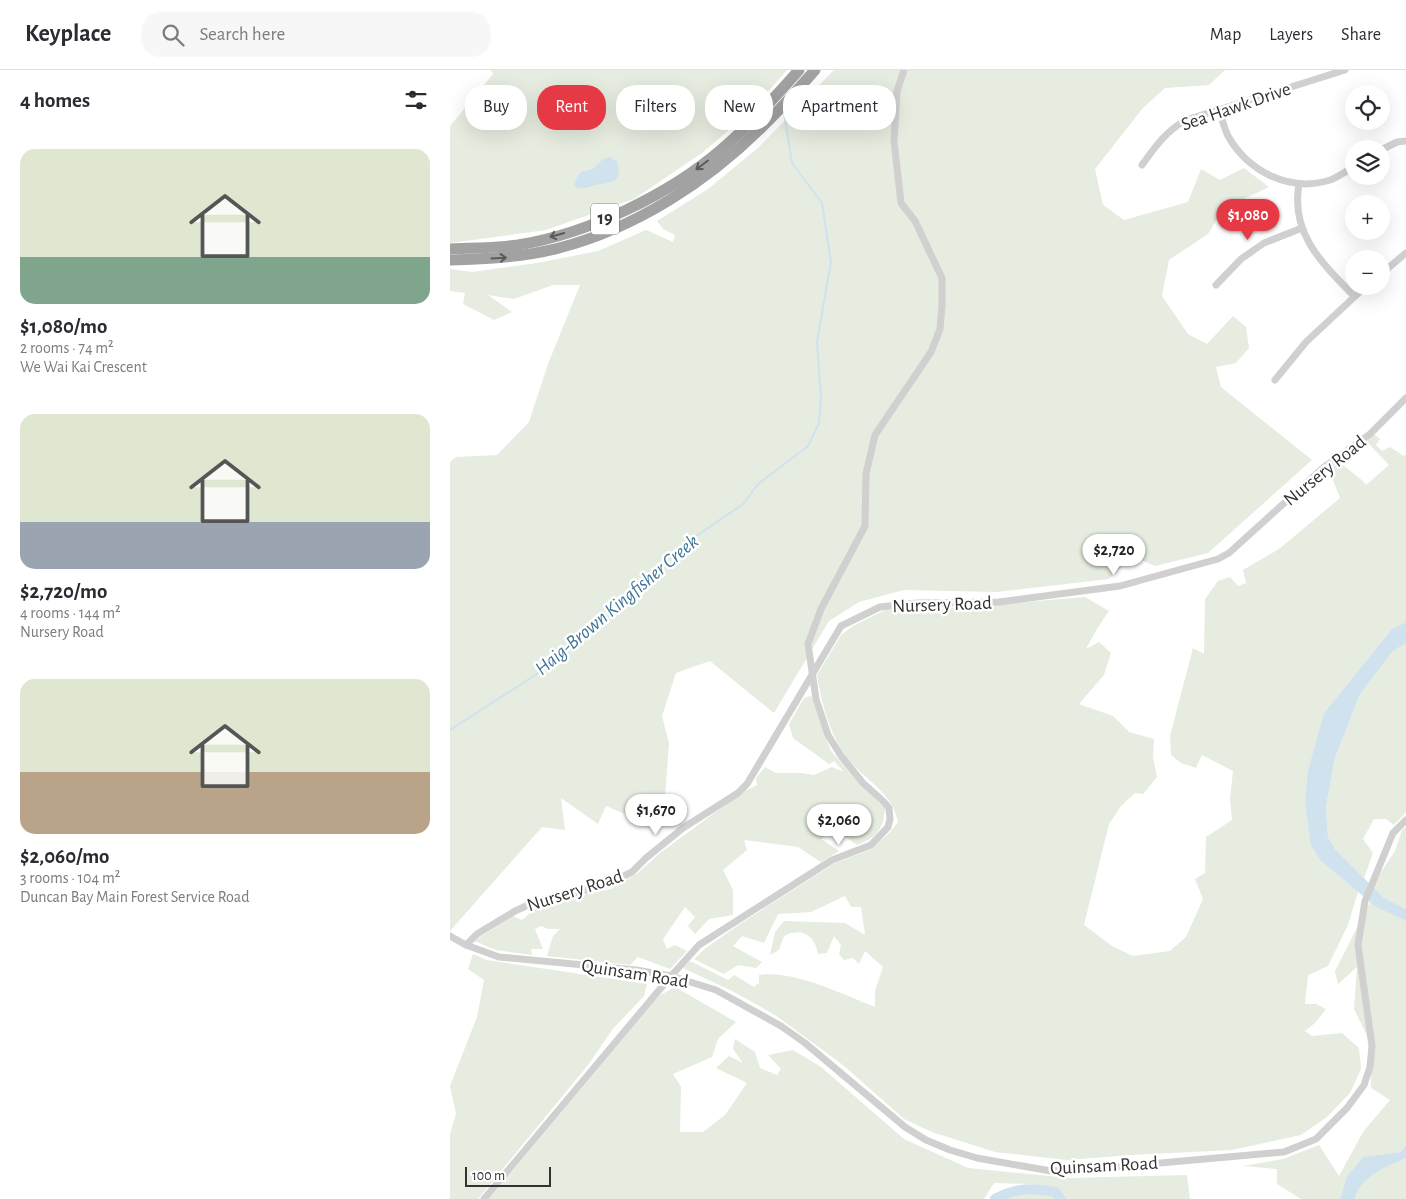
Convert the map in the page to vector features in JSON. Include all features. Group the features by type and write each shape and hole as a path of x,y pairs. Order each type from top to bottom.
{"highway":[{"name":"19","path":"450,260 517,256 560,248 601,235 647,212 697,182 730,157 764,126 815,70"},
{"name":"19","path":"450,249 518,245 555,236 598,222 642,202 691,173 722,150 755,119 796,73"}],"street":[{"path":"484,1199 670,976 699,945 832,860 871,845 888,827 890,819 889,808 852,770 828,734 816,699 808,644 821,609 865,526 866,474 875,435 931,352 940,328 942,278 915,221 901,203 894,141 897,91 904,70"},
{"name":"Sea Hawk Drive","path":"1142,165 1164,136 1186,120 1345,70"},
{"path":"1219,110 1227,134 1240,154 1254,167 1279,180 1300,184 1329,180 1345,172"},
{"path":"1390,146 1406,141"},
{"path":"1275,380 1306,342 1354,296 1320,261 1302,228 1298,207 1300,184"},
{"path":"1216,285 1241,259 1264,243 1302,228"},
{"path":"1390,266 1406,253"},
{"name":"Nursery Road","path":"466,945 477,934 515,911 535,902 603,886 632,872 683,828 738,793 747,784 841,626 880,608 917,603 999,602 1120,586 1218,559 1229,553 1324,467 1370,434 1406,398"},
{"name":"Quinsam Road","path":"450,936 466,945 499,957 636,970 670,976 716,990 781,1026 805,1043 905,1127 926,1140 977,1158 1051,1170 1082,1170 1284,1152 1316,1139 1347,1108 1364,1085 1370,1067 1372,1046 1358,945 1362,917 1365,901 1393,833 1406,820"}],"shaded area":[{"path":"491,70 787,70 773,86 705,85 705,130 729,130 702,153 634,199 546,230 450,243 450,126 465,108 465,130 527,130 527,85 484,85 493,74"},
{"path":"834,70 1225,70 1209,85 1165,88 1143,108 1095,169 1103,205 1124,220 1188,202 1201,169 1220,180 1244,168 1269,187 1223,209 1208,234 1169,260 1162,296 1188,334 1207,344 1233,316 1246,327 1249,348 1236,363 1216,367 1221,387 1312,460 1208,553 1155,566 1132,556 1109,579 997,592 904,590 859,602 829,621 774,713 710,661 676,673 662,716 669,743 664,810 648,824 606,806 598,824 561,798 565,830 542,827 450,931 450,462 456,457 497,455 529,422 548,364 580,285 553,285 514,299 488,295 512,312 494,320 463,304 465,293 450,291 450,269 472,272 537,263 598,251 646,230 673,242 675,235 663,229 657,221 708,189 759,147 783,122 783,130 896,130 896,85 819,85"},
{"path":"1374,434 1380,439 1376,445 1382,451 1390,447 1404,456 1406,454 1406,622 1392,629 1324,713 1321,861 1358,892 1348,925 1328,966 1308,975 1305,1004 1316,1004 1326,1009 1315,1023 1305,1031 1312,1036 1342,1033 1359,1048 1361,1069 1350,1093 1327,1117 1301,1135 1232,1150 1067,1160 995,1152 932,1132 904,1119 843,1065 775,1015 734,992 683,968 690,961 728,980 734,975 754,987 759,983 759,975 788,976 818,984 875,1007 875,991 883,967 865,951 859,964 853,958 844,960 839,954 841,945 834,936 827,953 818,954 814,942 806,934 796,932 784,936 779,950 770,955 775,932 784,921 845,923 865,935 861,907 851,907 845,896 811,912 778,914 764,943 742,936 733,946 762,962 756,968 738,965 724,974 694,959 740,924 835,863 872,849 898,822 895,811 882,792 857,769 842,751 826,714 817,675 841,635 853,626 885,610 929,610 1085,597 1109,611 1086,649 1099,642 1111,653 1104,675 1079,704 1113,716 1129,732 1154,739 1153,757 1157,777 1143,794 1135,793 1121,806 1109,824 1084,925 1112,946 1133,956 1170,951 1186,937 1203,899 1195,879 1205,873 1206,837 1232,820 1230,799 1233,771 1202,755 1196,768 1181,763 1171,755 1170,736 1193,648 1204,654 1205,599 1218,581 1230,577 1238,586 1246,583 1243,570 1279,549 1340,498 1328,467 1338,461 1366,485 1389,465 1366,441"},
{"path":"1406,643 1406,812 1394,825 1386,819 1374,819 1363,839 1373,853 1364,878 1335,849 1328,837 1326,807 1335,758 1360,694 1393,651"},
{"path":"811,696 831,751 858,782 885,808 883,822 874,836 857,845 834,829 821,839 839,851 821,862 798,847 744,840 747,850 723,870 733,890 733,915 709,919 695,934 688,926 695,917 685,907 663,939 667,949 675,945 687,951 670,969 638,957 630,965 547,956 553,936 560,929 548,929 541,926 535,929 543,949 531,949 532,955 496,950 474,941 513,916 522,920 540,904 611,889 638,873 660,853 743,792 757,785 756,778 765,767 776,773 814,775 832,767 844,772 834,761 829,764 793,738 789,724 804,698"},
{"path":"1406,827 1406,909 1384,898 1372,886 1395,851 1402,830"},
{"path":"1370,902 1376,907 1406,921 1406,1145 1402,1152 1363,1157 1347,1176 1340,1199 1301,1199 1277,1184 1277,1169 1243,1166 1283,1159 1319,1145 1339,1176 1363,1132 1390,1100 1371,1088 1370,1042 1354,1009 1357,967 1338,984 1335,971"},
{"path":"473,954 487,960 647,984 644,996 612,1030 588,1065 478,1199 450,1199 450,1134 456,1114 450,1086 477,1017 484,980 468,969"},
{"path":"675,987 736,1022 718,1039 712,1057 673,1074 681,1087 680,1132 703,1132 725,1115 747,1083 716,1068 729,1056 743,1063 733,1049 735,1039 755,1052 760,1068 777,1075 781,1069 768,1055 793,1050 821,1067 904,1139 968,1168 1069,1178 1187,1175 1190,1199 1061,1199 1056,1189 1030,1184 994,1183 984,1199 489,1199 659,996"},
{"path":"1406,1158 1406,1199 1355,1199 1362,1184 1368,1178"},
{"path":"1032,1188 1055,1192 1059,1199 995,1199 1011,1191"}],"water":[{"path":"610,157 617,161 619,172 615,180 577,188 574,184 581,172 593,169 602,160"},
{"path":"1406,622 1406,643 1393,651 1360,694 1335,758 1326,807 1328,837 1335,849 1384,898 1406,909 1406,921 1376,907 1321,861 1311,845 1305,802 1308,771 1324,713 1392,629"},
{"path":"1406,1145 1406,1158 1368,1178 1362,1184 1355,1199 1340,1199 1347,1176 1363,1157 1401,1152"}],"waterway":[{"name":"Haig-Brown Kingfisher Creek","path":"450,730 543,670 634,595 673,552 743,504 758,484 808,446 819,423 821,398 817,342 831,262 822,203 792,163 787,130"},
{"path":"995,1199 1017,1190 1031,1189 1055,1192 1061,1199"}]}
